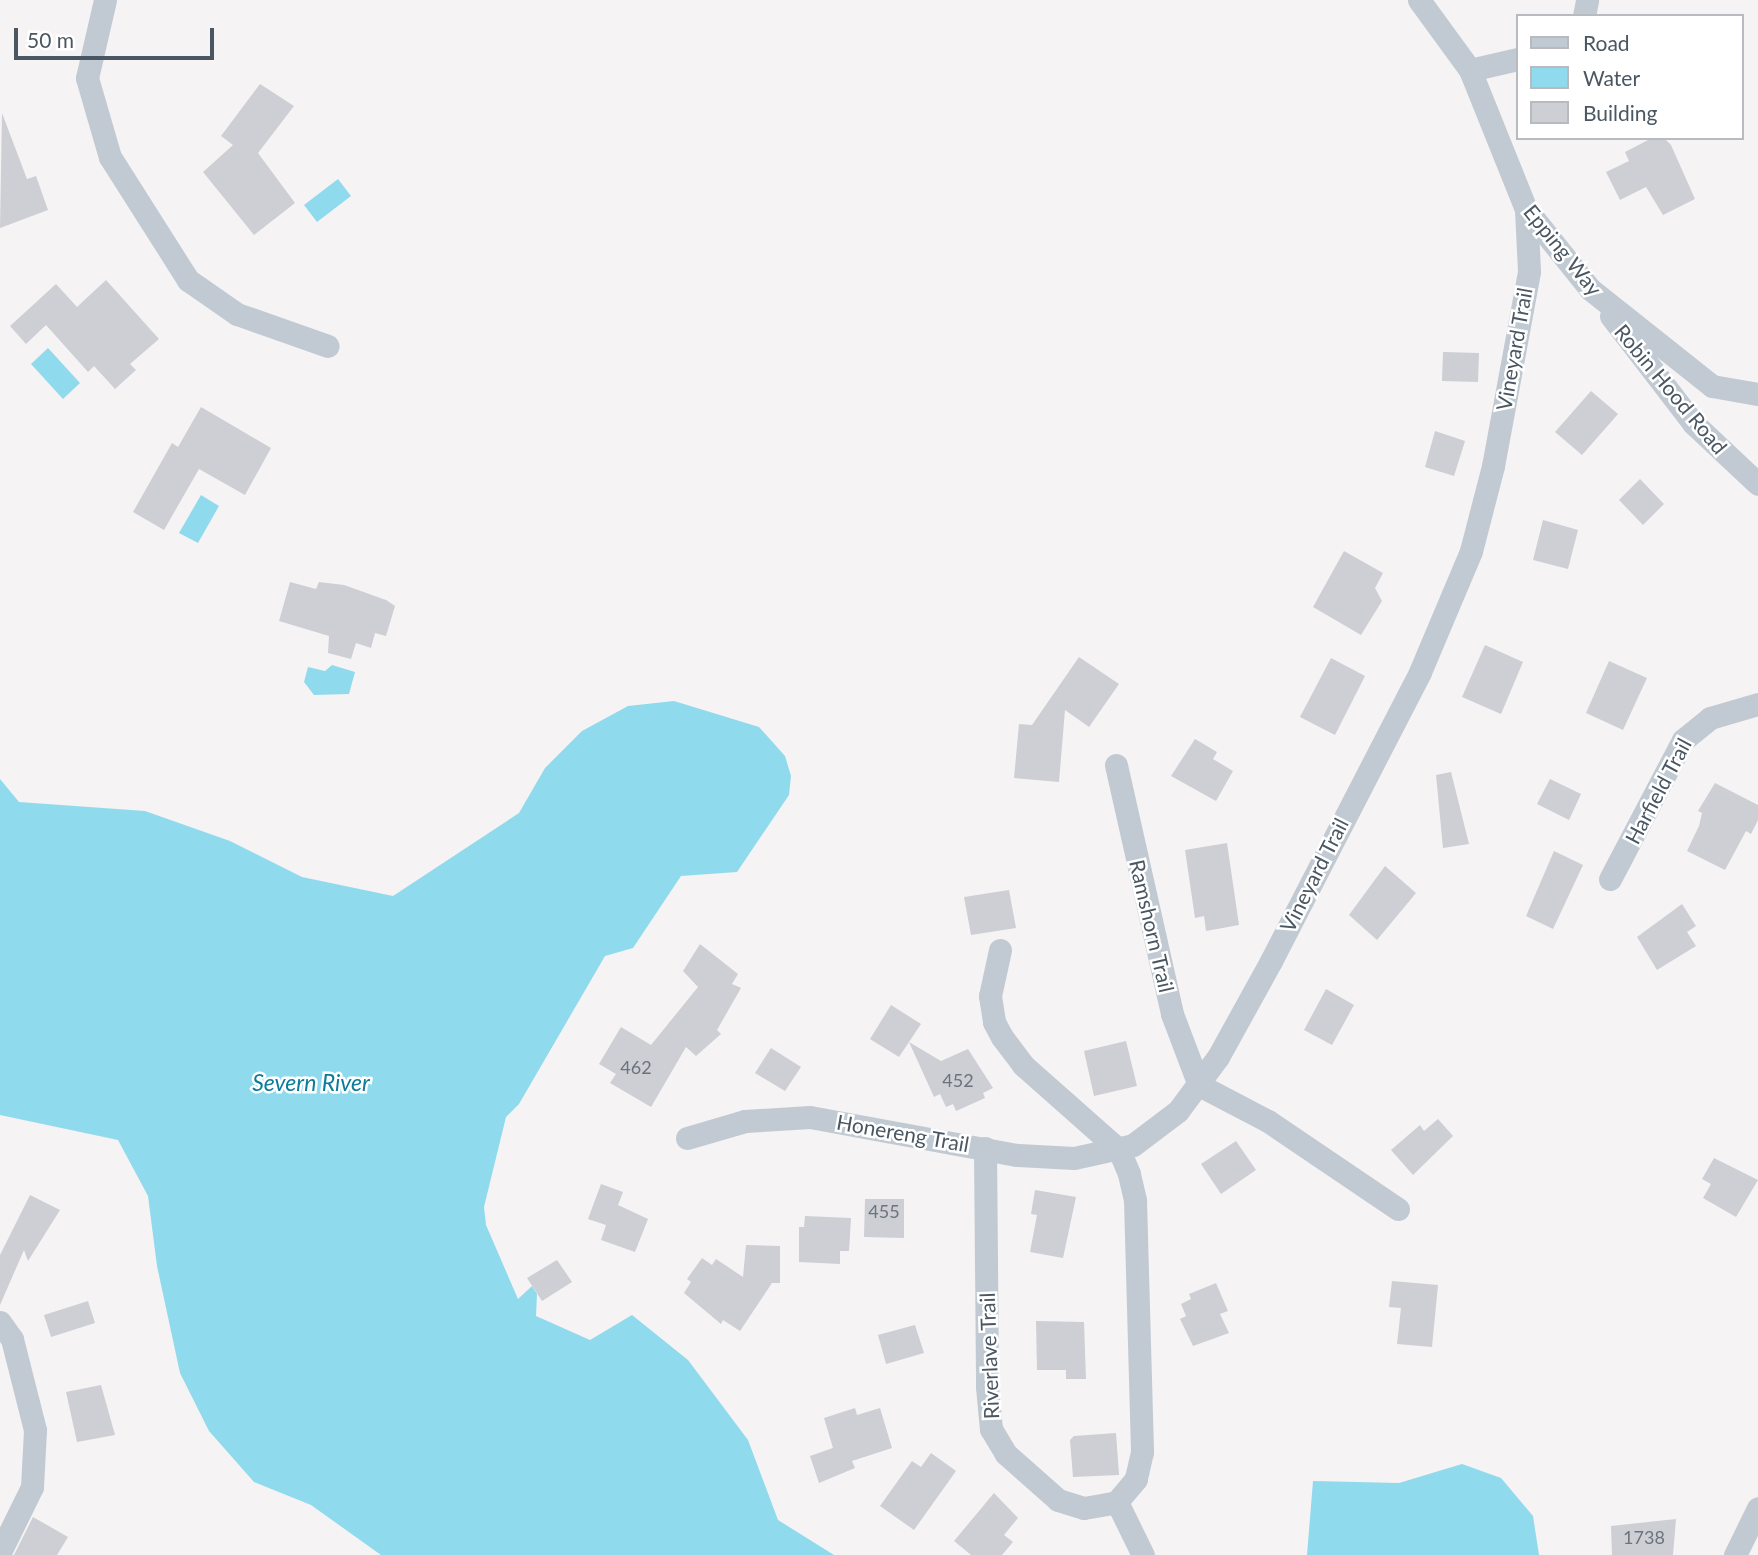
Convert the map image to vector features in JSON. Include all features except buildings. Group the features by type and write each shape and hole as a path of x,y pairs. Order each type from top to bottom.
{"street":[{"path":"105,0 87,78 110,157 188,280 237,314 328,346"},
{"name":"Epping Way","path":"1419,0 1470,70 1526,209 1590,289 1712,386 1758,394"},
{"path":"1470,70 1516,60"},
{"name":"Vineyard Trail","path":"1119,1150 1155,1131 1199,1085 1271,961 1415,682 1471,551 1493,466 1529,271 1526,209"},
{"name":"Robin Hood Road","path":"1590,289 1693,423 1758,484"},
{"name":"Harfield Trail","path":"1610,879 1683,740 1710,718 1758,704"},
{"name":"Ramshorn Trail","path":"1116,765 1172,1014 1199,1085"},
{"path":"1000,950 990,996 994,1022 1002,1037 1023,1065 1119,1150 1135,1200 1142,1452 1136,1479 1117,1502 1143,1555"},
{"path":"1199,1085 1268,1121 1398,1209"},
{"name":"Honereng Trail","path":"687,1138 745,1121 810,1117 1048,1158 1119,1150"},
{"name":"Riverlave Trail","path":"985,1148 986,1374 991,1429 1006,1454 1058,1500 1084,1507 1117,1502"},
{"path":"0,1322 12,1339 36,1430 32,1487 0,1552"},
{"path":"1735,1555 1758,1508"}],"water":[{"path":"338,179 351,196 317,222 304,205"},
{"path":"48,348 80,383 63,399 31,364"},
{"path":"201,495 219,506 198,543 179,533"},
{"path":"332,665 355,672 349,694 314,695 304,682 308,667 325,671"},
{"name":"Severn River","path":"674,701 759,727 785,756 791,776 789,795 737,872 681,876 633,948 605,956 519,1104 506,1117 484,1207 486,1225 518,1299 532,1286 537,1294 536,1316 590,1340 632,1315 688,1360 748,1440 778,1520 834,1555 381,1555 311,1505 254,1482 209,1431 180,1373 157,1266 148,1196 118,1140 0,1115 0,779 19,802 145,811 230,841 302,877 393,896 519,813 545,768 582,731 628,706"},
{"path":"1462,1464 1501,1478 1533,1516 1539,1555 1307,1555 1313,1481 1399,1483"}]}
